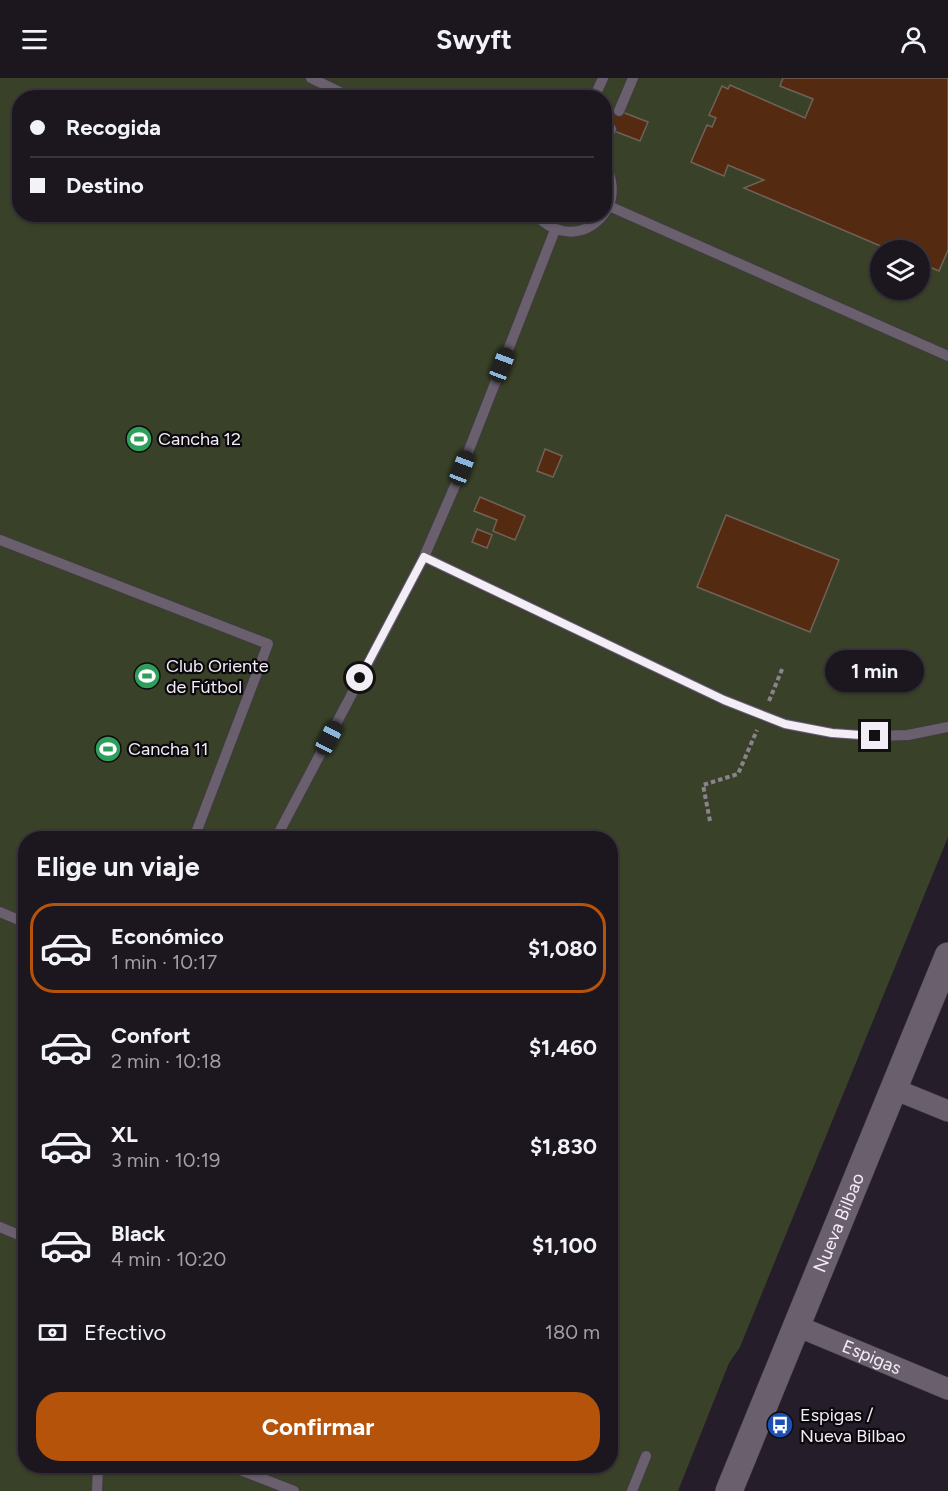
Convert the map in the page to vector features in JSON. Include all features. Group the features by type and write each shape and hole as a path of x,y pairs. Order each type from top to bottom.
{"street":[{"name":"Nueva Bilbao","path":"732,1490 796,1326 948,956"},
{"path":"894,1089 948,1111"},
{"name":"Espigas","path":"796,1326 948,1389"}],"lane":[{"path":"311,78 336,90"},
{"path":"619,111 633,78"},
{"path":"612,214 948,356"},
{"path":"542,222 555,230 567,232 580,231 596,222"},
{"path":"280,831 424,557 454,488 555,230"},
{"path":"0,540 268,644 197,831"},
{"path":"424,557 724,700 785,724 832,733 875,736 908,735 948,728"},
{"path":"0,912 18,920"},
{"path":"0,1227 18,1235"},
{"path":"632,1491 646,1456"},
{"path":"97,1491 98,1473"},
{"path":"248,1473 294,1491"}],"path":[{"path":"772,694 783,667"},
{"path":"710,821 703,785 738,774 747,755"}],"green space":[{"path":"0,78 948,78 948,837 740,1347 729,1363 678,1491 0,1491"}],"building":[{"path":"783,78 948,78 948,250 939,271 930,267 930,240 870,242 744,188 764,180 728,165 724,176 691,162 707,125 712,127 716,118 709,115 722,86 728,89 730,85 805,118 813,99 780,86"},
{"path":"612,108 648,122 640,141 612,130"},
{"path":"545,449 562,456 553,477 537,471"},
{"path":"480,497 525,516 515,540 493,531 497,520 474,511"},
{"path":"726,515 839,560 810,632 697,587"},
{"path":"477,529 492,535 487,548 472,542"}],"place":[{"name":"Cancha 12","path":"139,439"},
{"name":"Club Oriente de Fútbol","path":"147,676"},
{"name":"Cancha 11","path":"108,749"},
{"name":"Espigas / Nueva Bilbao","path":"780,1425"}],"route":[{"path":"360,678 424,557 724,700 785,724 832,733 875,736"}]}
